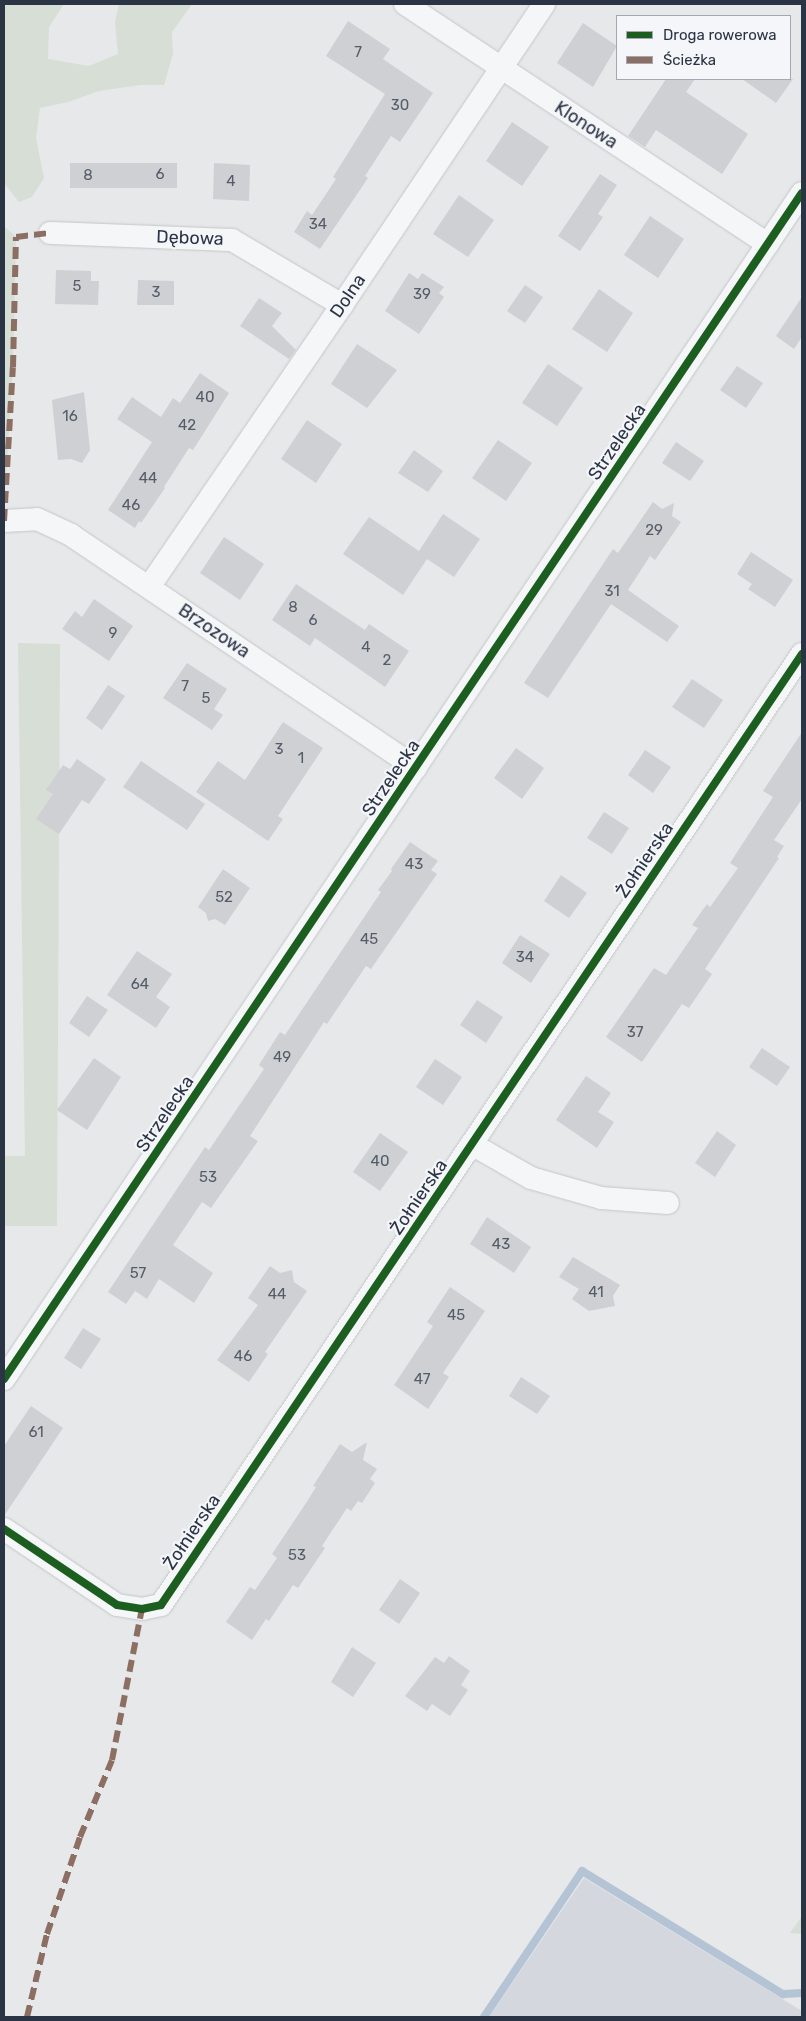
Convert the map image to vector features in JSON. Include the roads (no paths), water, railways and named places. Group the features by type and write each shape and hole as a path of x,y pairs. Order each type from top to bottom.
{"street":[{"name":"Klonowa","path":"406,4 768,244"},
{"name":"Dolna","path":"149,587 342,305 544,4"},
{"name":"Strzelecka","path":"4,1379 802,194"},
{"name":"Dębowa","path":"50,233 232,240 342,305"},
{"name":"Brzozowa","path":"4,521 37,519 71,534 416,768"},
{"name":"Żołnierska","path":"4,1529 117,1605 142,1609 161,1605 473,1145 802,654"},
{"path":"473,1145 531,1178 602,1198 668,1203"}],"waterway":[{"path":"484,2017 582,1871 783,1994 802,1993"}]}
